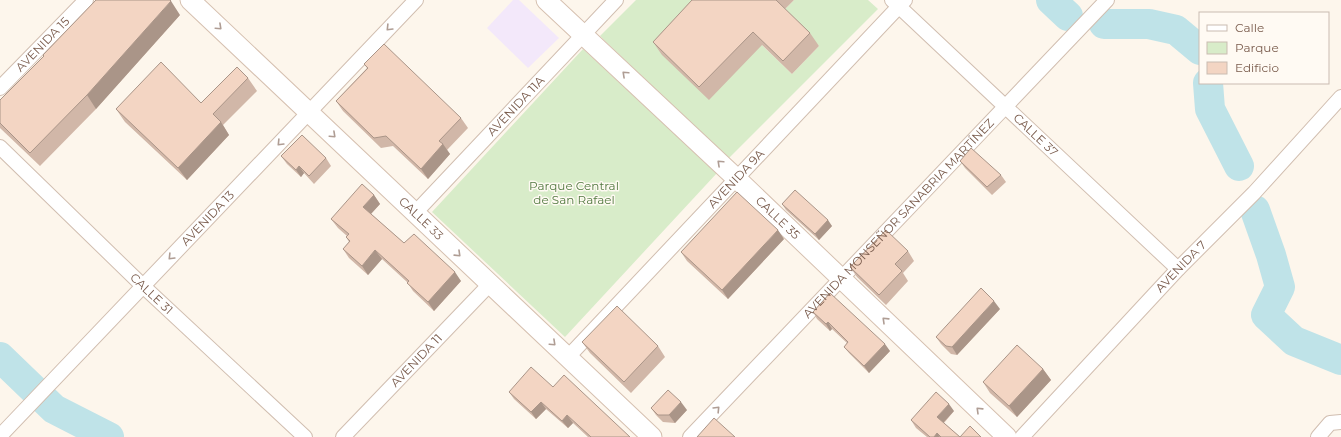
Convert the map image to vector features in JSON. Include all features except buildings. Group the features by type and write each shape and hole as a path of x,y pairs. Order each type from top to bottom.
{"main road":[{"name":"CALLE 33","path":"190,0 652,437"},
{"name":"CALLE 35","path":"546,0 736,178 1007,437"}],"street":[{"name":"AVENIDA 15","path":"0,88 86,0"},
{"name":"AVENIDA 13","path":"0,436 62,373 416,0"},
{"name":"AVENIDA 11A","path":"415,213 616,0"},
{"name":"AVENIDA MONSEÑOR SANABRIA MARTÍNEZ","path":"690,437 1107,0"},
{"name":"CALLE 37","path":"899,2 1006,107 1178,269"},
{"name":"AVENIDA 9A","path":"568,357 899,2"},
{"name":"AVENIDA 7","path":"1022,437 1178,269 1254,193 1341,97"},
{"name":"CALLE 31","path":"0,148 144,287 305,437"},
{"name":"AVENIDA 11","path":"343,437 490,284"},
{"path":"1318,437 1330,423 1341,422"}],"shaded area":[{"path":"513,0 519,0 559,38 528,68 487,28"}],"green space":[{"path":"636,0 715,0 792,74 819,46 783,11 794,0 868,0 878,9 728,159 600,36"},
{"name":"Parque Central de San Rafael","path":"583,49 717,173 565,337 432,212"}],"waterway":[{"path":"1051,0 1068,16"},
{"path":"1104,24 1149,24 1176,30 1199,49"},
{"path":"1208,84 1210,109 1239,166"},
{"path":"1255,210 1271,255 1280,287 1266,315 1294,341 1341,360"},
{"path":"0,357 54,409 109,437"}]}
